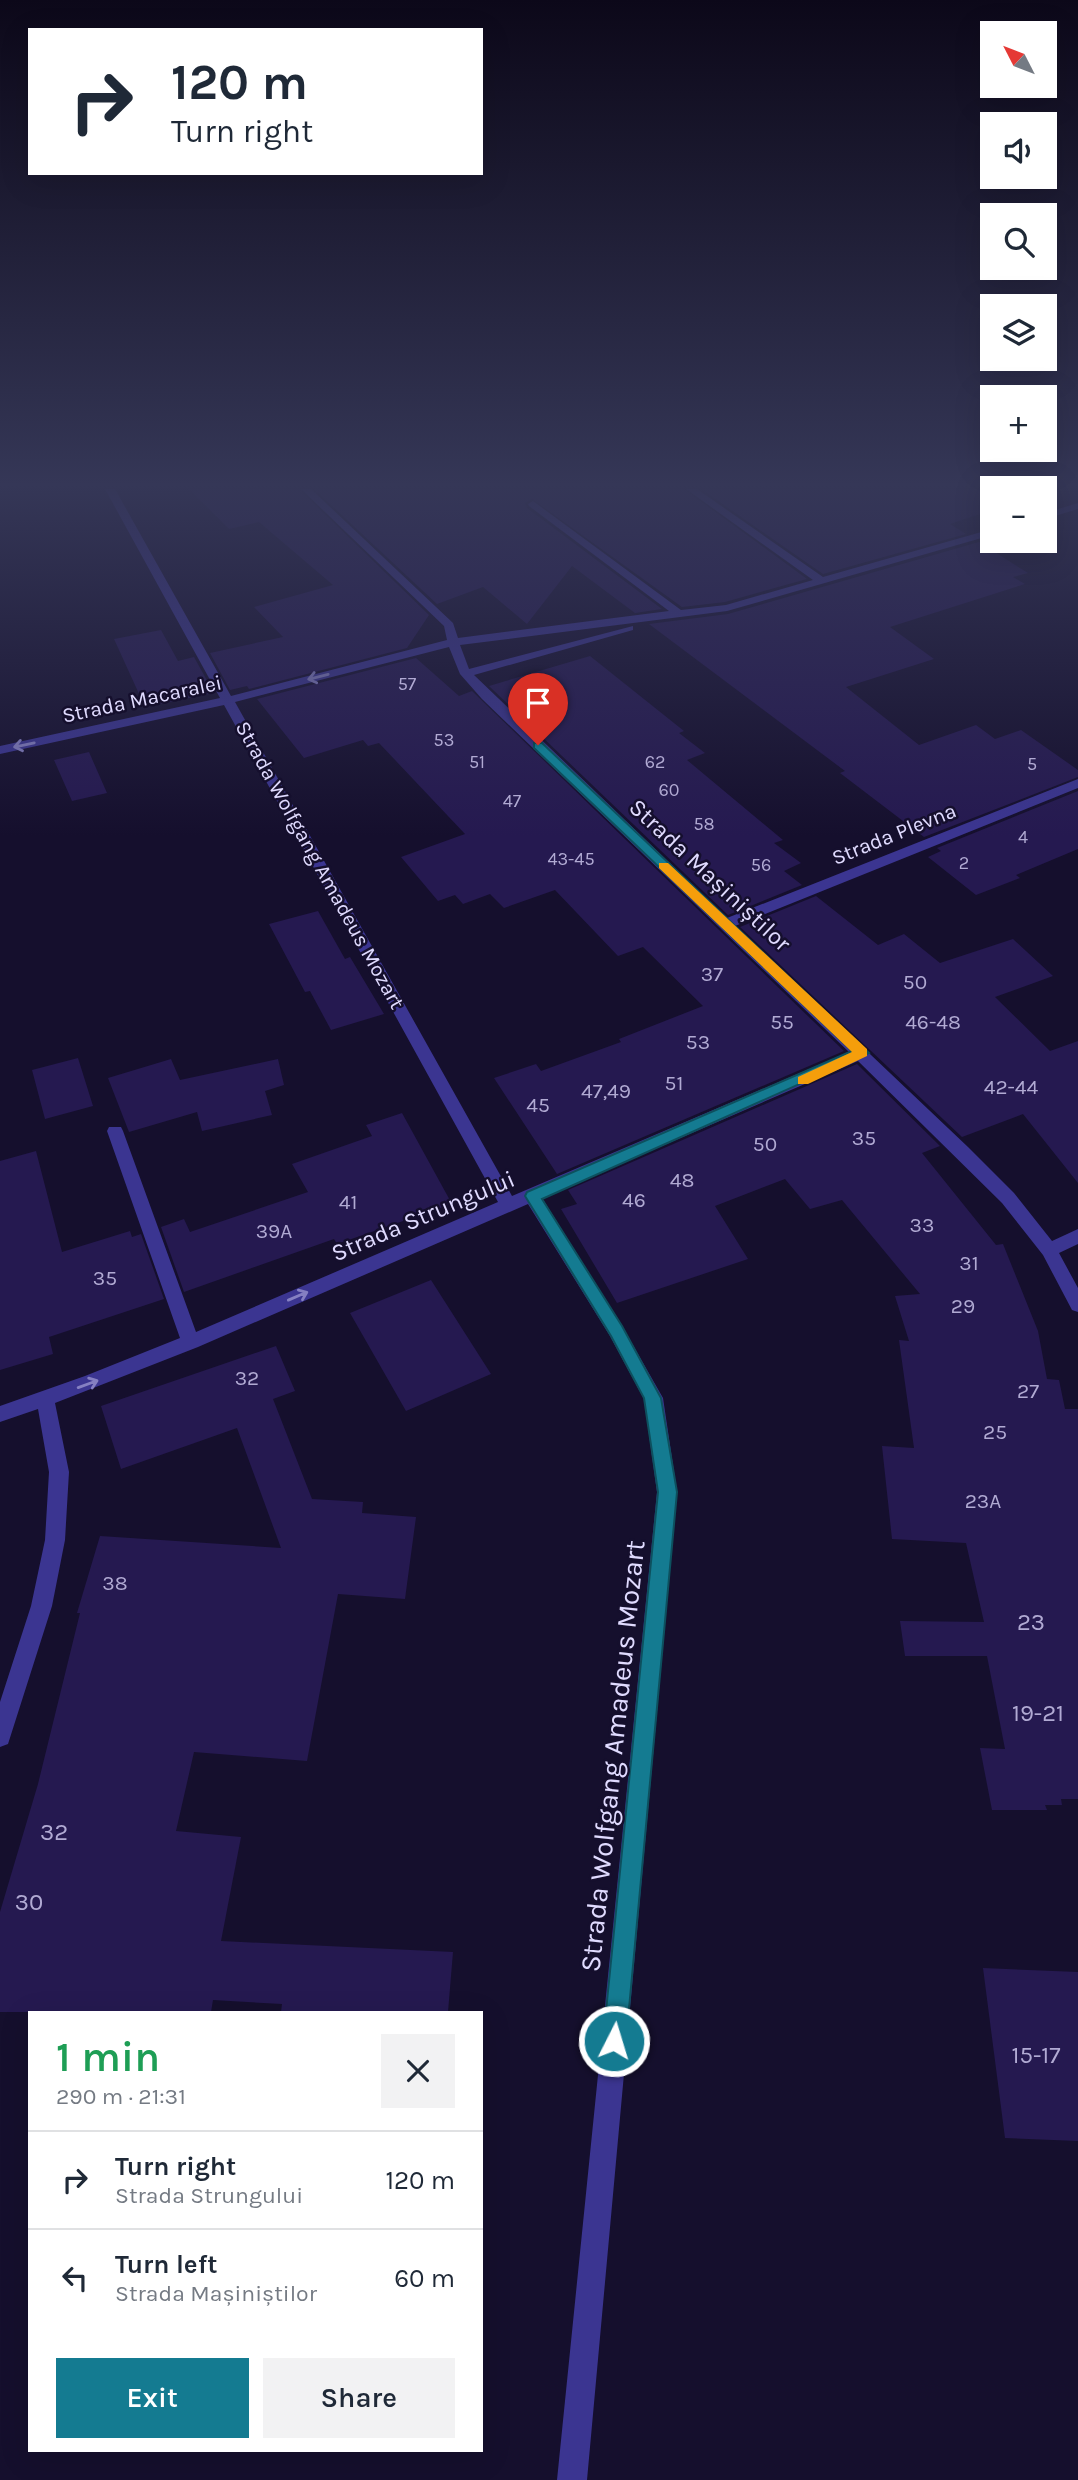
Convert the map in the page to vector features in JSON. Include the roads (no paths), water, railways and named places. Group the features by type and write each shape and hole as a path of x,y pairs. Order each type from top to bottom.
{"street":[{"name":"Strada Wolfgang Amadeus Mozart","path":"175,605 509,1206"},
{"name":"Strada Mașiniștilor","path":"428,605 449,625 458,659 466,674 862,1053 1008,1198 1049,1250 1078,1305"},
{"path":"667,605 681,615"},
{"path":"466,674 666,617 739,605"},
{"name":"Strada Macaralei","path":"0,750 229,700 455,642 495,635 666,617"},
{"name":"Strada Plevna","path":"726,924 1078,783"},
{"name":"Strada Strungului","path":"0,1415 191,1342 862,1053"},
{"path":"115,1131 191,1342"},
{"name":"Strada Wolfgang Amadeus Mozart","path":"532,1196 617,1331 653,1398 667,1492 572,2480"},
{"path":"1049,1250 1078,1236"},
{"path":"0,1736 42,1602 58,1530 59,1470 45,1399"}]}
